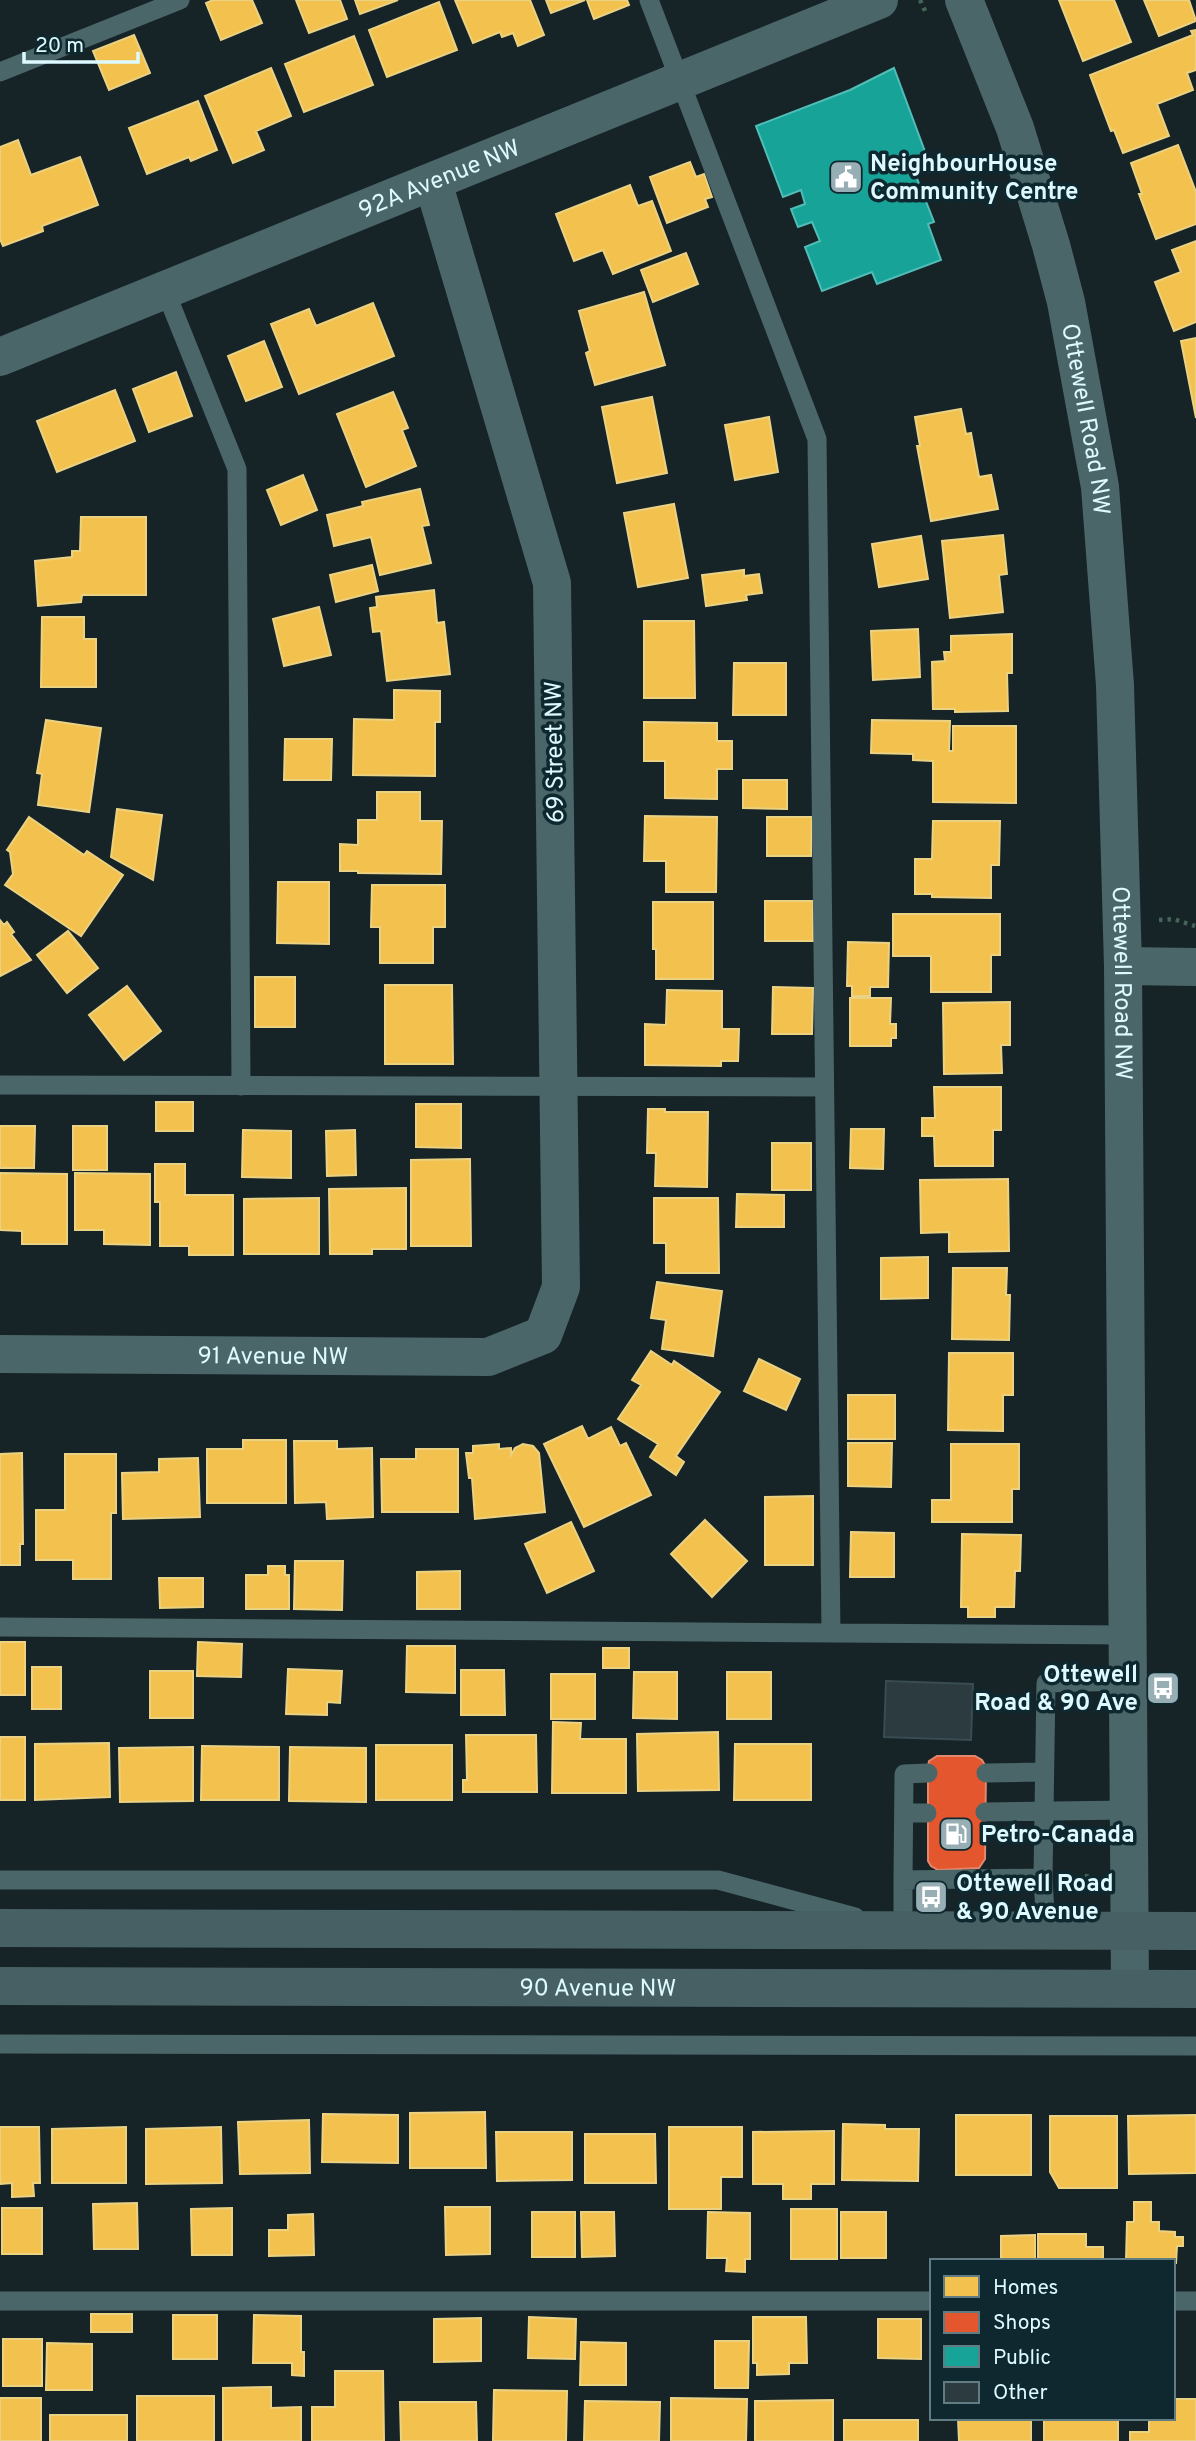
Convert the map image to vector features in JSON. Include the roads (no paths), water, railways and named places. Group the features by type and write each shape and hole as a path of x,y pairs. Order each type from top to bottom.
{"main road":[{"path":"0,1928 1196,1931"},
{"name":"90 Avenue NW","path":"0,1986 1196,1989"}],"street":[{"name":"92A Avenue NW","path":"0,357 879,0"},
{"name":"Ottewell Road NW","path":"964,0 1014,128 1051,244 1066,302 1100,487 1115,685 1123,967 1129,1635 1129,1681 1110,1811 1130,1931 1130,1988"},
{"name":"69 Street NW","path":"433,182 552,583 561,1287 543,1335"},
{"path":"1123,967 1196,967"},
{"name":"91 Avenue NW","path":"0,1354 488,1357 543,1335"}],"lane":[{"path":"0,72 180,0"},
{"path":"649,0 817,439 831,1633"},
{"path":"165,290 237,469 242,1086"},
{"path":"0,1085 824,1087"},
{"path":"0,1627 1129,1635"},
{"path":"1046,1931 1042,1812 1046,1683 1129,1681"},
{"path":"986,1773 1043,1772"},
{"path":"0,1881 719,1880 903,1931 904,1774 928,1773"},
{"path":"985,1812 1110,1811"},
{"path":"904,1813 927,1813"},
{"path":"903,1880 1043,1878"},
{"path":"0,2045 1196,2046"},
{"path":"0,2301 930,2301"},
{"path":"1175,2301 1196,2301"}],"place":[{"name":"NeighbourHouse Community Centre","path":"846,177"},
{"name":"Ottewell Road & 90 Ave","path":"1163,1688"},
{"name":"Petro-Canada","path":"956,1834"},
{"name":"Ottewell Road & 90 Avenue","path":"931,1897"}]}
